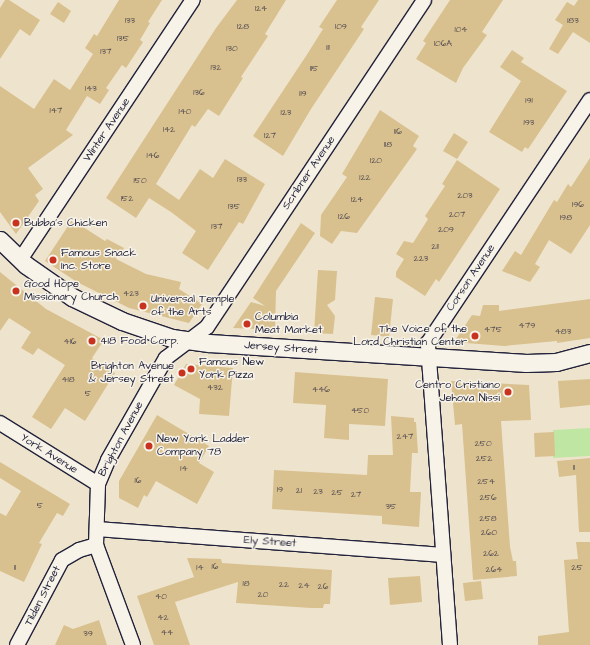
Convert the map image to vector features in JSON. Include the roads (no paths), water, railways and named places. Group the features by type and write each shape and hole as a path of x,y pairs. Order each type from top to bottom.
{"street":[{"name":"Winter Avenue","path":"20,260 193,0"},
{"name":"Scribner Avenue","path":"189,340 207,327 424,0"},
{"name":"Corson Avenue","path":"450,645 428,343 590,100"},
{"name":"Jersey Street","path":"0,240 20,260 67,294 110,316 166,336 189,340 536,363 566,360 590,353"},
{"name":"Brighton Avenue","path":"133,645 96,545 98,484 108,460 166,358 189,340"},
{"name":"York Avenue","path":"0,423 98,484"},
{"name":"Ely Street","path":"97,529 444,555"},
{"name":"Tilden Street","path":"17,645 62,560 79,550 96,545"}],"place":[{"name":"Bubba's Chicken","path":"16,223"},
{"name":"Famous Snack Inc. Store","path":"53,260"},
{"name":"Good Hope Missionary Church","path":"16,291"},
{"name":"Universal Temple of the Arts","path":"143,306"},
{"name":"Columbia Meat Market","path":"247,324"},
{"name":"The Voice of the Lord Christian Center","path":"475,336"},
{"name":"418 Food Corp.","path":"92,341"},
{"name":"Famous New York Pizza","path":"191,369"},
{"name":"Brighton Avenue & Jersey Street","path":"182,373"},
{"name":"Centro Cristiano Jehova Nissi","path":"508,392"},
{"name":"New York Ladder Company 78","path":"149,446"}]}
